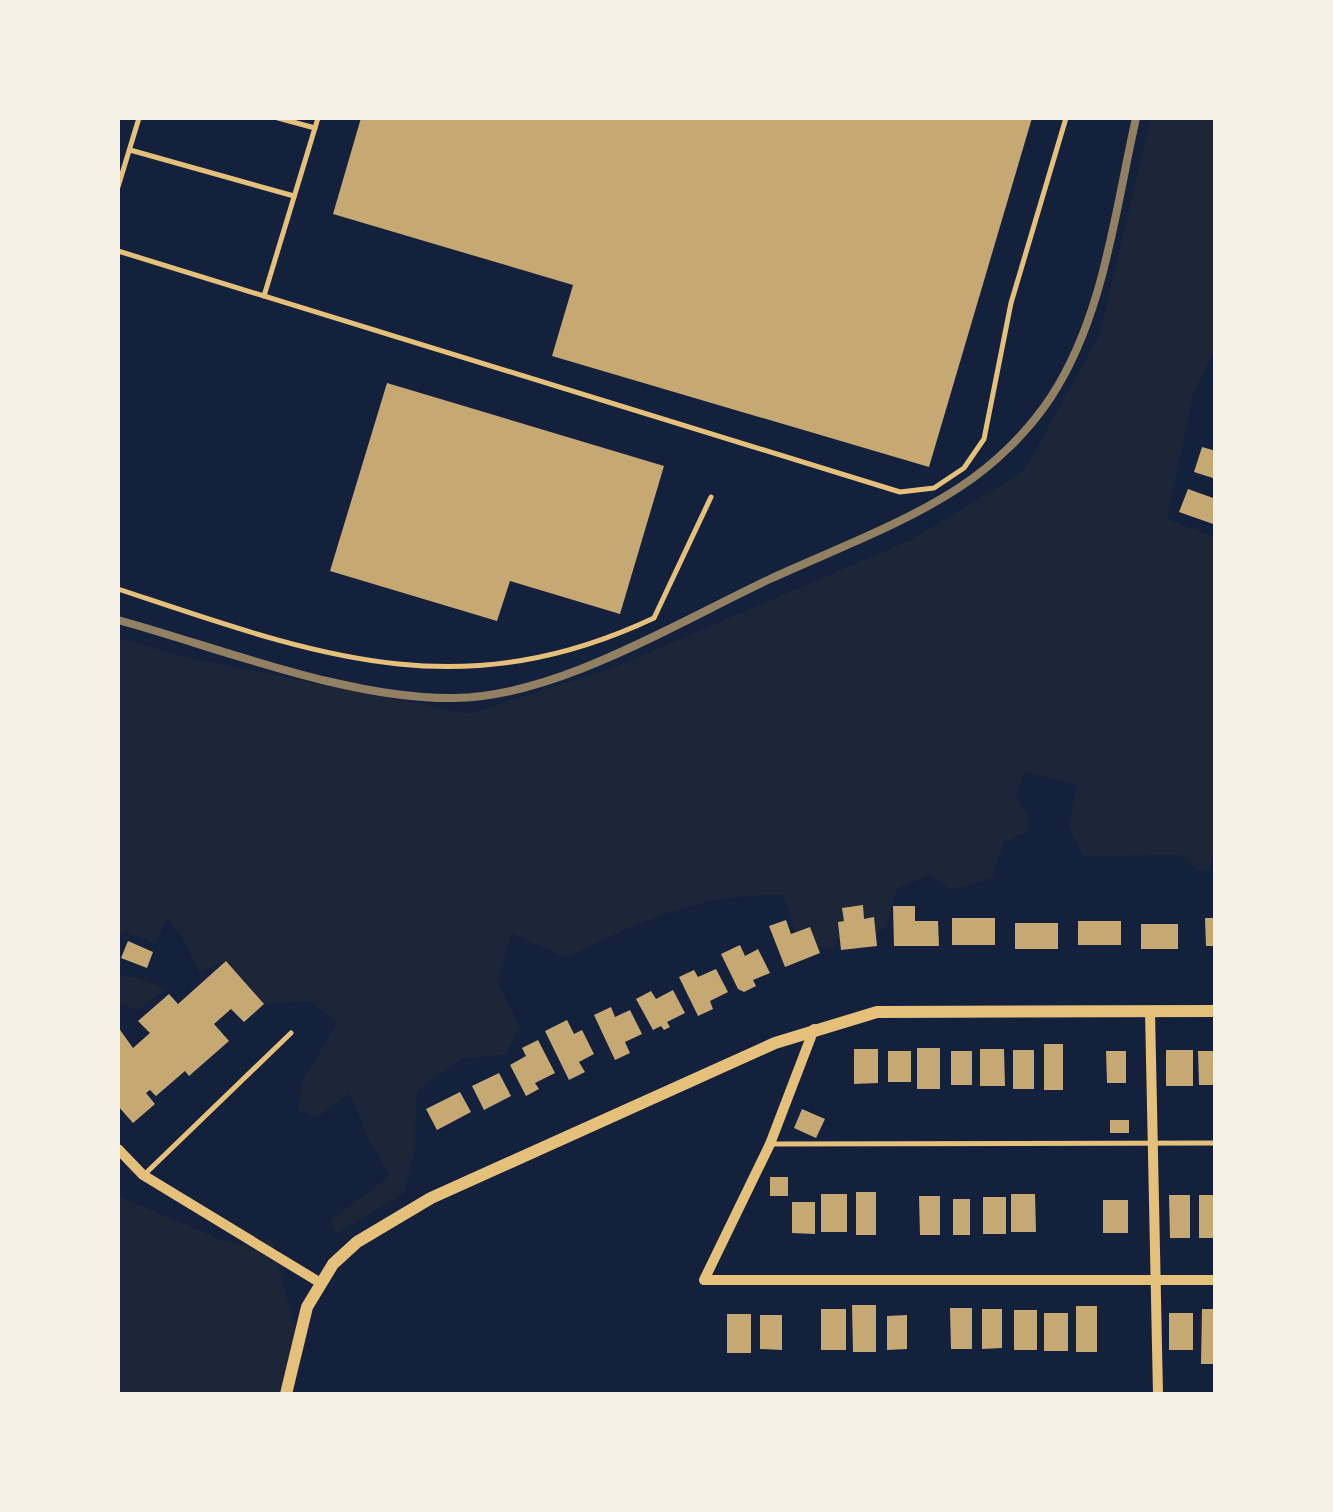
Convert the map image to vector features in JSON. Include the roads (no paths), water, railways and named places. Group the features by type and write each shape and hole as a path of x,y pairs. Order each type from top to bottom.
{"street":[{"path":"1150,1011 1158,1394"},
{"path":"286,1394 307,1306 319,1282 357,1242 431,1198 687,1082 814,1030 877,1012 1216,1011"},
{"path":"814,1030 770,1144 704,1280 1216,1280"},
{"path":"118,1148 143,1175 319,1282"}],"lane":[{"path":"118,187 138,118"},
{"path":"278,118 315,128"},
{"path":"264,296 318,118"},
{"path":"118,252 900,492 934,488 964,468 984,439 1012,303 1066,118"},
{"path":"130,150 294,196"},
{"path":"118,589 287,646 394,666 457,670 555,657 654,618 712,497"},
{"path":"143,1175 291,1033"},
{"path":"770,1144 1216,1143"}],"railway":[{"path":"118,620 285,670 372,691 455,698 494,694 534,685 616,654 891,525 938,501 986,468 1021,435 1051,397 1069,366 1096,298 1136,118"}]}
